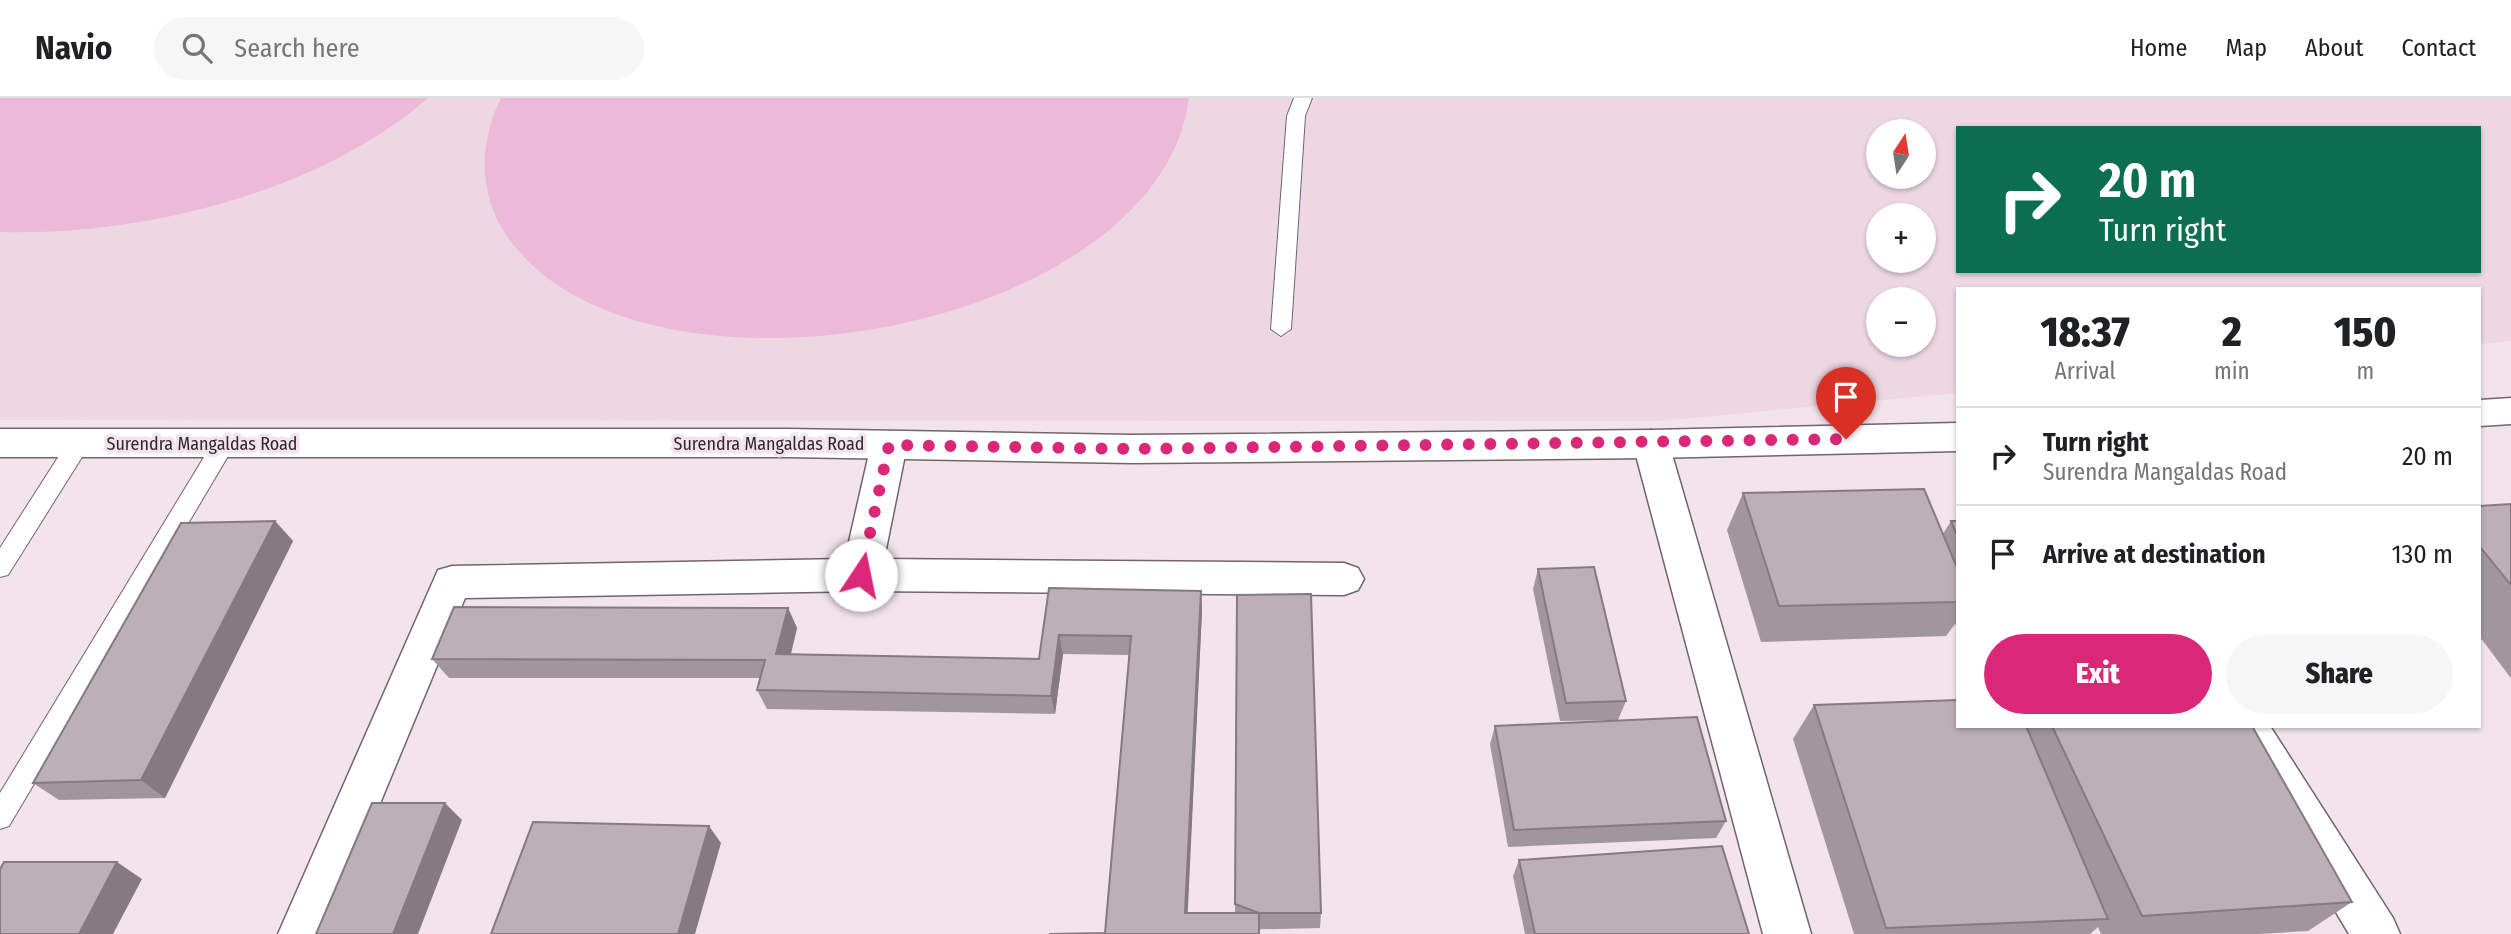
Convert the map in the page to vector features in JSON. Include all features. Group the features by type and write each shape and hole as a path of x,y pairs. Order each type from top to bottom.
{"main road":[{"path":"2481,413 2511,411"},
{"name":"Surendra Mangaldas Road","path":"0,443 889,445 1132,449 1651,444 1956,437"},
{"path":"1651,444 1787,934"},
{"path":"861,575 889,445"},
{"path":"302,934 452,582 861,575 1344,579"},
{"path":"2247,728 2376,934"}],"lane":[{"path":"1281,329 1296,116 1303,98"},
{"path":"0,568 79,443"},
{"path":"0,817 223,445"}],"shaded area":[{"path":"0,98 2511,98 2511,341 2481,344 2481,287 1956,287 1956,393 1659,421 0,420"},
{"path":"0,98 428,98 384,131 335,160 282,183 226,202 111,226 0,232"},
{"path":"501,98 1189,98 1156,181 1085,248 989,298 877,328 762,338 653,325 562,288 500,225 488,194 485,178 486,145"}],"building":[{"path":"1924,489 1956,565 1956,602 1779,606 1743,493"},
{"path":"2511,504 2511,585 2481,548 2481,506"},
{"path":"275,521 141,780 33,783 181,523"},
{"path":"1594,567 1626,701 1566,703 1538,569"},
{"path":"1049,588 1201,591 1185,913 1259,913 1259,934 1049,934 1105,933 1131,636 1059,635 1051,696 757,690 765,660 432,659 454,607 788,608 776,654 1039,659"},
{"path":"1311,594 1321,913 1259,913 1235,904 1237,595"},
{"path":"1956,700 1956,728 2027,728 2108,919 1886,928 1814,705"},
{"path":"1697,717 1726,821 1514,830 1495,726"},
{"path":"2053,728 2253,728 2352,902 2142,916"},
{"path":"372,803 445,803 393,934 316,934"},
{"path":"533,822 709,826 678,934 491,934"},
{"path":"1722,846 1749,934 1535,934 1519,860"},
{"path":"4,862 117,862 79,934 0,934 0,869"}],"route":[{"path":"861,575 889,445 1132,449 1651,444 1846,439"}]}
